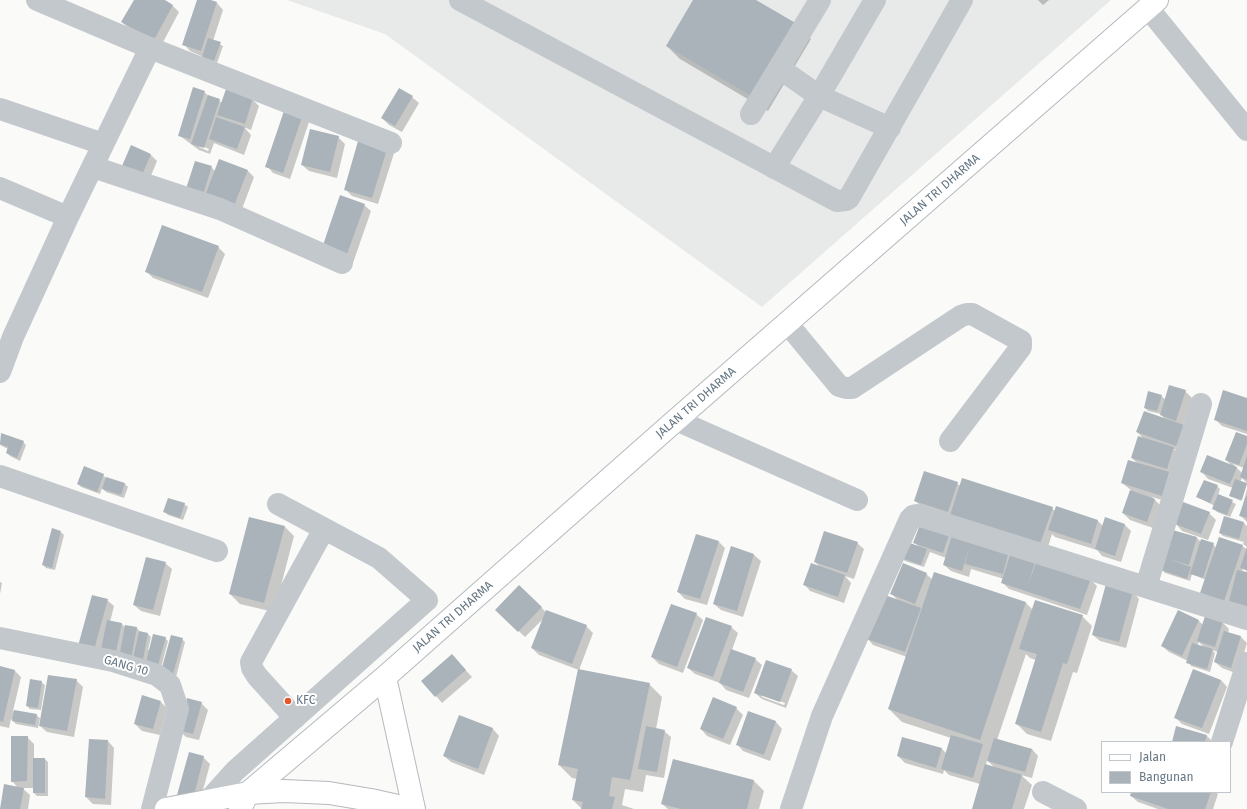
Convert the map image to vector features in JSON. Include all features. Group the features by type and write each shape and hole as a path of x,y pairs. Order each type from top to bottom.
{"main road":[{"name":"JALAN TRI DHARMA","path":"244,801 676,420 1153,4"},
{"path":"385,677 414,809"},
{"path":"166,809 208,801 244,801 284,791 329,793 411,809"}],"street":[{"path":"37,0 150,48 391,142"},
{"path":"460,0 836,201 846,200 890,128 962,0"},
{"path":"751,114 820,0"},
{"path":"774,168 820,96 876,0"},
{"path":"1153,4 1247,130"},
{"path":"0,372 7,335 93,167 150,48"},
{"path":"779,68 820,96 890,128"},
{"path":"0,109 103,144"},
{"path":"93,167 220,209 342,263"},
{"path":"0,188 68,217"},
{"path":"787,323 839,386 846,388 852,388 961,316 967,314 972,314 1021,341 1021,348 950,440"},
{"path":"1146,587 1201,404"},
{"path":"676,420 857,500"},
{"path":"0,476 218,551"},
{"path":"208,801 235,771 427,600 379,558 278,504"},
{"path":"791,809 822,716 910,519 913,516 917,515 1247,619"},
{"path":"295,718 257,676 252,668 251,662 324,529"},
{"name":"GANG 10","path":"0,638 113,661 157,675 170,685 178,709 152,809"},
{"path":"365,656 385,677"},
{"path":"1222,741 1247,663"},
{"path":"1043,792 1076,809"}],"shaded area":[{"path":"287,0 1111,0 762,307 385,34"}],"building":[{"path":"134,0 165,0 173,5 154,40 121,22"},
{"path":"197,0 211,0 217,2 201,51 182,45"},
{"path":"693,0 756,0 799,25 755,98 666,46"},
{"path":"208,38 221,42 214,61 202,57"},
{"path":"193,87 205,91 190,139 178,136"},
{"path":"399,88 413,96 395,126 381,118"},
{"path":"226,89 253,98 245,124 217,115"},
{"path":"208,95 220,99 204,148 191,144"},
{"path":"285,108 303,114 283,173 265,167"},
{"path":"216,117 245,127 237,149 209,139"},
{"path":"310,129 339,136 330,172 301,165"},
{"path":"360,134 389,143 372,198 344,190"},
{"path":"131,145 151,154 139,182 119,173"},
{"path":"219,159 248,170 232,211 203,201"},
{"path":"195,161 212,166 201,201 184,195"},
{"path":"340,195 365,204 346,257 322,248"},
{"path":"162,225 219,246 202,292 145,272"},
{"path":"1169,385 1186,390 1176,421 1160,415"},
{"path":"1223,390 1247,398 1247,431 1214,420"},
{"path":"1148,391 1162,395 1157,411 1144,408"},
{"path":"1144,411 1184,425 1176,446 1136,432"},
{"path":"1236,432 1247,436 1247,444 1239,465 1225,460"},
{"path":"1,433 24,441 17,458 6,453 8,447 0,444"},
{"path":"1138,436 1174,447 1167,469 1131,458"},
{"path":"1207,455 1237,467 1230,484 1200,472"},
{"path":"1247,456 1247,480 1240,477"},
{"path":"1128,460 1173,473 1165,497 1121,483"},
{"path":"84,466 104,474 97,492 77,484"},
{"path":"924,471 958,482 948,512 914,501"},
{"path":"106,477 125,483 121,495 102,489"},
{"path":"962,478 1053,507 1040,544 950,515"},
{"path":"1235,479 1247,483 1242,500 1229,496"},
{"path":"1204,480 1218,485 1210,503 1196,497"},
{"path":"1130,490 1155,499 1147,522 1122,513"},
{"path":"1218,494 1233,500 1227,515 1212,509"},
{"path":"1247,496 1247,518 1239,516"},
{"path":"168,498 185,503 180,518 163,512"},
{"path":"1183,502 1210,512 1201,534 1175,524"},
{"path":"1056,506 1098,520 1091,544 1048,530"},
{"path":"1224,516 1244,522 1239,539 1219,533"},
{"path":"249,517 285,526 264,603 229,594"},
{"path":"1105,517 1125,524 1115,556 1095,549"},
{"path":"921,522 950,532 943,553 913,543"},
{"path":"52,528 61,531 52,568 42,565"},
{"path":"1169,529 1197,537 1189,565 1168,559 1191,567 1187,579 1161,570"},
{"path":"824,531 858,542 847,573 814,562"},
{"path":"696,534 719,541 700,599 677,592"},
{"path":"952,535 1009,551 1003,574 965,564 969,548 962,571 943,565"},
{"path":"1219,537 1243,545 1224,601 1200,593"},
{"path":"1201,539 1214,543 1203,578 1190,574"},
{"path":"907,542 927,549 921,565 901,558"},
{"path":"731,546 754,554 737,611 713,604"},
{"path":"1247,547 1247,570 1240,568"},
{"path":"1012,549 1037,556 1028,585 1037,560 1091,578 1080,609 1001,583"},
{"path":"146,557 166,562 153,610 133,605"},
{"path":"811,563 845,575 838,597 803,585"},
{"path":"903,563 927,573 915,604 890,594"},
{"path":"1237,570 1247,572 1247,606 1229,601"},
{"path":"934,572 1026,602 980,740 888,709"},
{"path":"1106,584 1133,591 1119,642 1092,635"},
{"path":"519,585 542,607 518,632 495,610"},
{"path":"882,594 921,608 905,652 866,639"},
{"path":"92,595 108,599 94,650 78,646"},
{"path":"1035,600 1083,615 1067,664 1063,663 1041,732 1015,724 1037,654 1019,649"},
{"path":"671,604 697,613 677,667 651,657"},
{"path":"546,610 587,625 572,664 531,648"},
{"path":"1178,610 1199,620 1182,656 1161,646"},
{"path":"1205,616 1223,621 1215,647 1197,641"},
{"path":"706,617 732,626 713,677 687,668"},
{"path":"107,620 122,623 115,657 100,654"},
{"path":"125,625 137,627 131,660 119,658"},
{"path":"139,631 148,633 142,665 132,663"},
{"path":"1224,631 1241,636 1231,668 1214,662"},
{"path":"153,634 166,637 157,669 145,666"},
{"path":"171,635 183,638 173,674 161,671"},
{"path":"1192,643 1213,649 1207,669 1186,663"},
{"path":"731,649 756,658 743,692 719,683"},
{"path":"452,654 466,670 435,697 421,681"},
{"path":"766,660 792,669 780,702 754,693"},
{"path":"0,666 15,670 3,722 0,721"},
{"path":"578,669 650,683 630,780 612,777 609,796 615,797 612,809 581,809 583,802 572,800 578,769 558,765"},
{"path":"1193,669 1221,680 1202,728 1174,718"},
{"path":"48,675 77,679 67,731 39,726"},
{"path":"30,679 42,681 38,708 26,706"},
{"path":"142,695 161,701 153,729 134,724"},
{"path":"713,697 737,707 723,739 700,729"},
{"path":"187,698 202,702 193,734 178,730"},
{"path":"14,710 37,714 35,725 12,721"},
{"path":"748,711 776,721 764,755 736,745"},
{"path":"459,715 493,728 478,769 443,756"},
{"path":"646,726 665,730 657,772 638,769"},
{"path":"1176,726 1207,735 1205,741 1172,741"},
{"path":"951,735 983,744 973,778 941,769"},
{"path":"11,736 28,736 27,781 11,782"},
{"path":"902,737 942,748 936,768 897,756"},
{"path":"994,738 1032,749 1025,772 987,761"},
{"path":"89,739 108,740 105,799 85,797"},
{"path":"189,752 204,756 193,799 177,795"},
{"path":"33,758 45,758 45,793 33,793"},
{"path":"673,759 754,780 747,809 681,809 661,804"},
{"path":"985,764 1022,775 1012,809 972,809"},
{"path":"4,784 24,788 20,809 0,809"},
{"path":"1131,793 1211,793 1205,809 1168,809 1130,796"}],"place":[{"name":"KFC","path":"288,701"}]}
